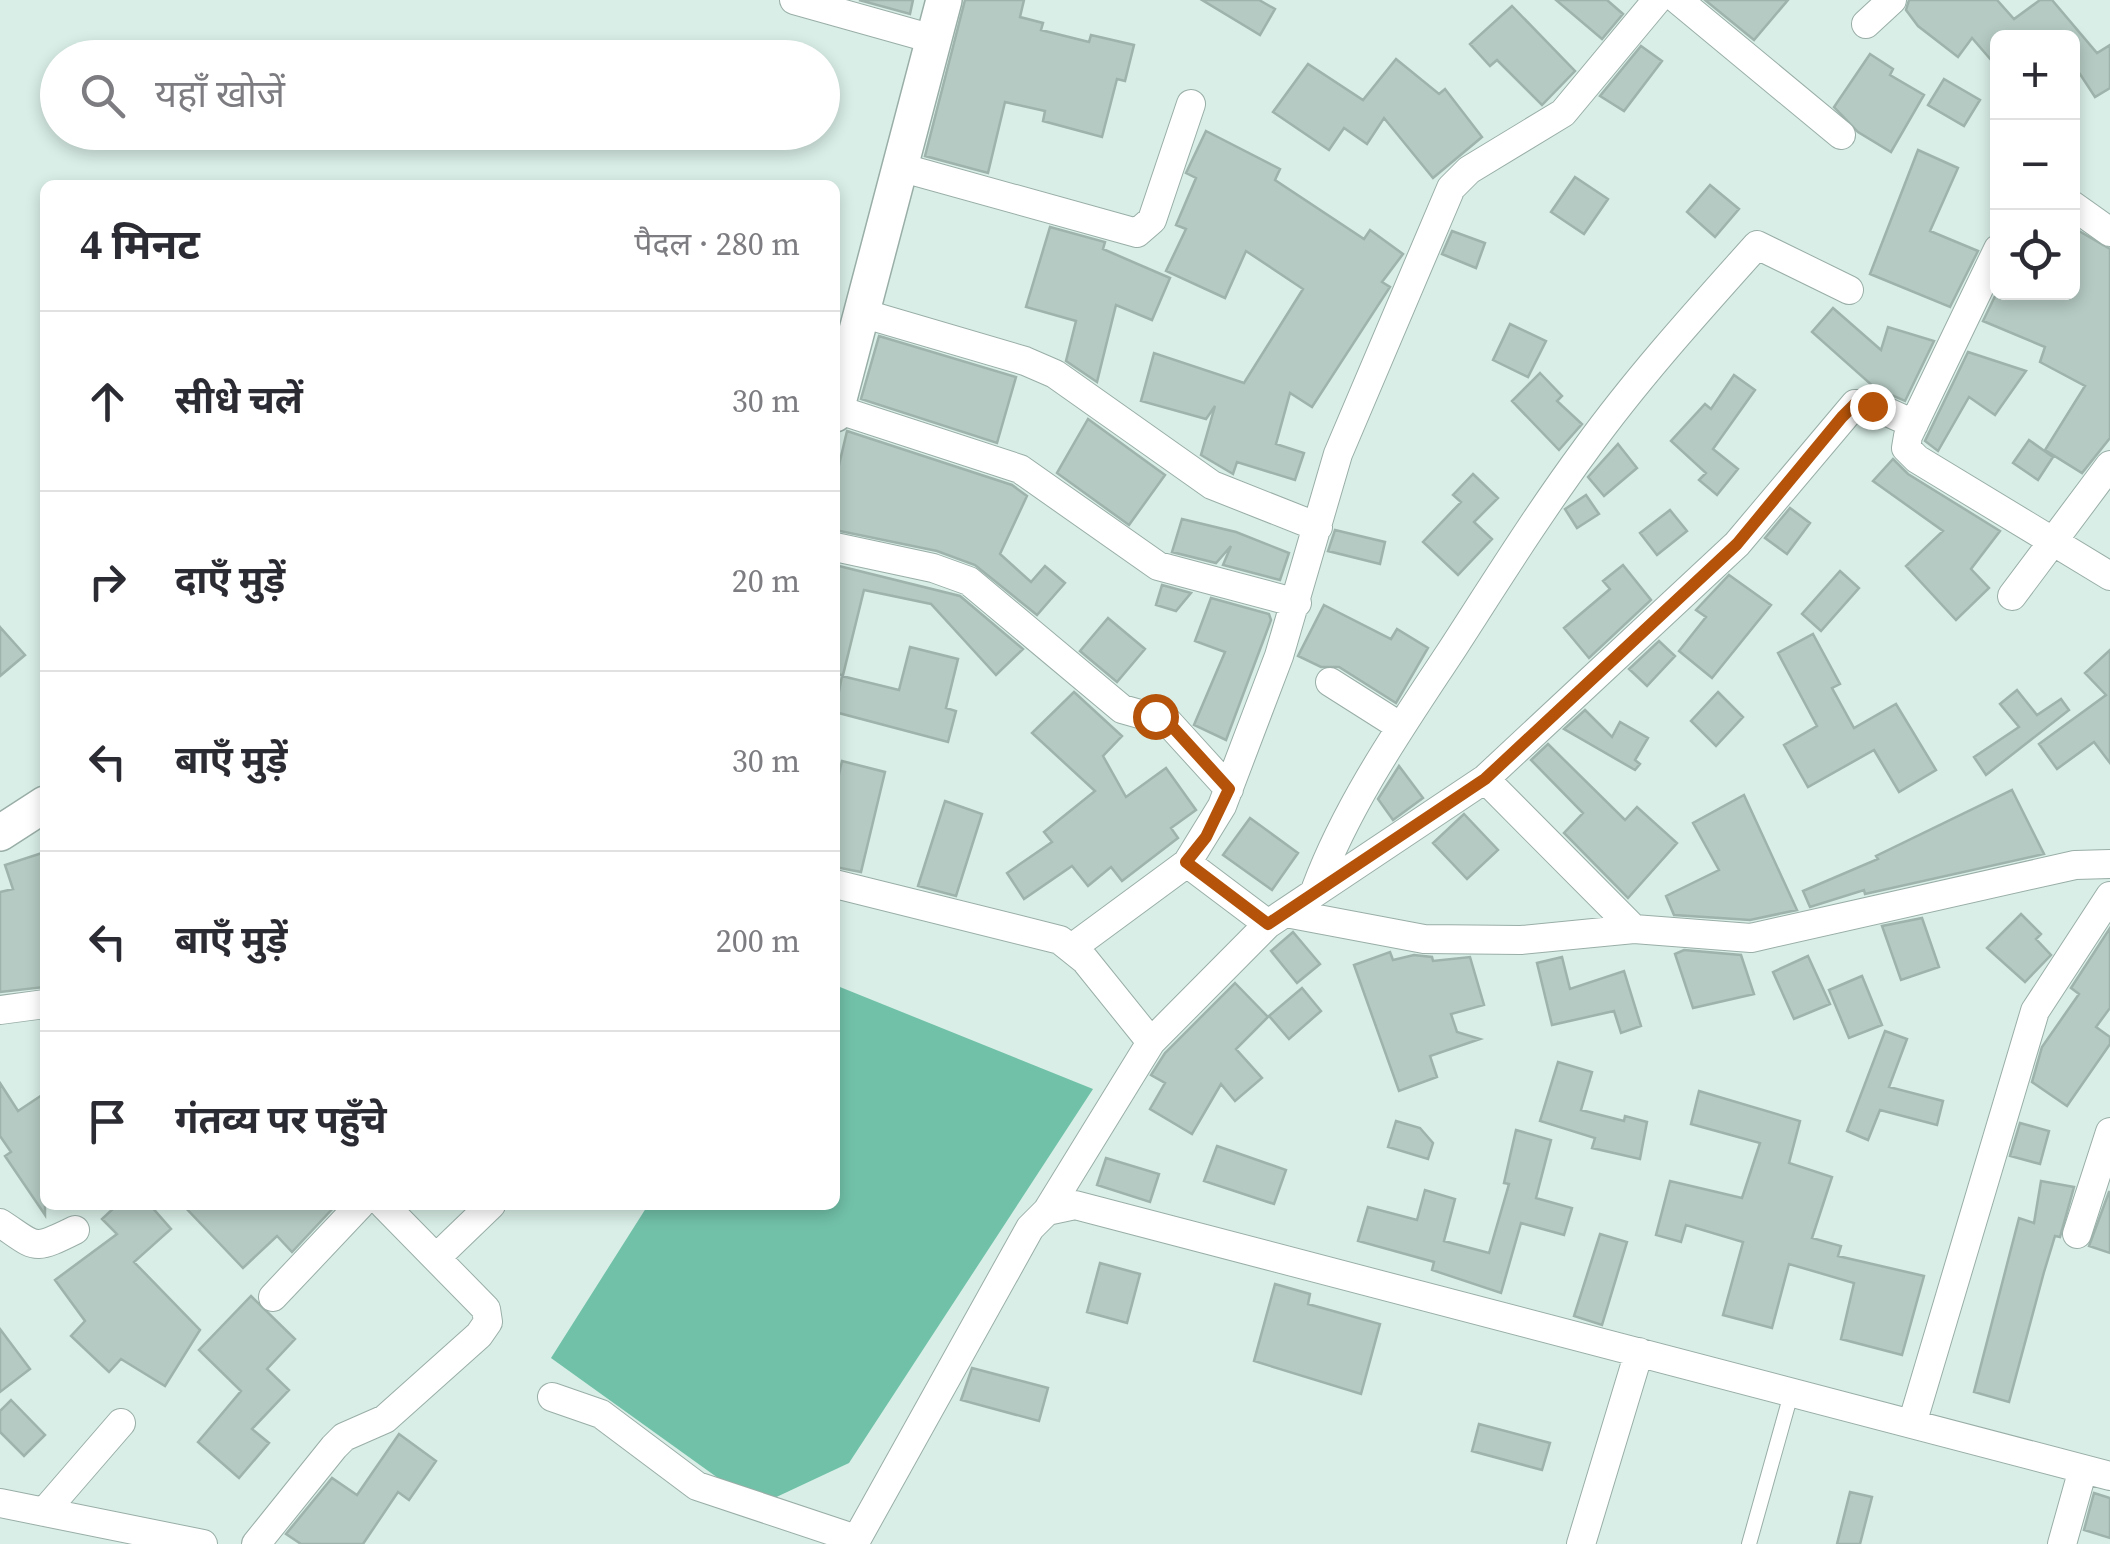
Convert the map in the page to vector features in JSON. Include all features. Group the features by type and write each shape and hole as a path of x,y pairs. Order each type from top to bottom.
{"street":[{"path":"794,0 933,39"},
{"path":"840,402 944,0"},
{"path":"1072,947 1186,862 1206,837 1229,789 1297,602 1338,454 1451,188 1469,170 1563,113 1656,0"},
{"path":"1678,0 1841,135"},
{"path":"1866,24 1892,0"},
{"path":"903,168 1137,233 1152,220 1190,104"},
{"path":"2079,210 2110,232"},
{"path":"1316,888 1332,847 1401,728 1586,449 1660,354 1757,245 1850,290"},
{"path":"1990,266 1906,441 1909,454 2110,576"},
{"path":"865,314 1025,361 1055,374 1212,485 1318,527"},
{"path":"552,1397 601,1414 697,1486 855,1542 1030,1228 1047,1211 1150,1042 1277,918 1316,888 1485,779 1737,544 1855,404 1872,406 1914,424"},
{"path":"840,413 1020,468 1158,566 1297,602"},
{"path":"2012,596 2110,465"},
{"path":"840,547 933,568 969,581 1122,709 1168,722 1229,789"},
{"path":"1330,682 1401,728"},
{"path":"1485,779 1634,930"},
{"path":"0,834 40,807"},
{"path":"1186,862 1277,918 1424,940 1521,940 1634,930 1751,938 2075,865 2110,864"},
{"path":"840,885 1038,933 1072,947 1150,1042"},
{"path":"1912,1424 2035,1011 2108,906"},
{"path":"0,1010 40,1005"},
{"path":"2078,1234 2110,1132"},
{"path":"1047,1211 1091,1206 2096,1472 2062,1544"},
{"path":"273,1297 355,1210"},
{"path":"256,1544 344,1438 384,1419 485,1327 486,1309 389,1210"},
{"path":"436,1258 486,1210"},
{"path":"0,1224 22,1243 34,1246 74,1230"},
{"path":"1581,1544 1639,1352"},
{"path":"44,1512 121,1424"},
{"path":"0,1502 203,1544"}],"lane":[{"path":"1749,1544 1791,1394"}],"shaded area":[{"path":"840,987 1093,1089 849,1463 757,1506 551,1358 645,1210 840,1210"}],"building":[{"path":"859,0 913,0 910,14"},
{"path":"965,0 1024,0 1020,17 1043,23 1041,30 1089,42 1091,35 1134,45 1125,81 1117,79 1102,137 1043,121 1045,111 1005,102 988,173 925,156"},
{"path":"1202,0 1259,0 1275,9 1260,35"},
{"path":"1556,0 1607,0 1623,14 1602,39"},
{"path":"1705,0 1788,0 1754,40"},
{"path":"1909,0 1997,0 2014,19 2040,0 2052,0 2077,30 1990,30 1990,59 1972,38 1958,57 1918,26 1906,10"},
{"path":"1512,6 1575,71 1542,105 1497,60 1490,66 1470,44"},
{"path":"2080,33 2097,53 2110,45 2110,88 2095,97 2080,74"},
{"path":"1641,46 1662,61 1624,111 1600,96"},
{"path":"1870,54 1893,69 1890,75 1924,95 1891,152 1858,132 1834,107"},
{"path":"1396,59 1439,94 1445,89 1482,137 1433,178 1384,118 1367,144 1344,128 1329,150 1273,112 1308,64 1363,100"},
{"path":"1944,79 1980,100 1964,126 1928,105"},
{"path":"1206,131 1280,169 1275,180 1364,239 1370,230 1403,254 1382,282 1390,287 1312,407 1290,393 1276,444 1304,453 1295,480 1237,462 1233,474 1201,455 1215,406 1206,419 1141,401 1154,353 1244,383 1303,289 1246,251 1225,298 1166,271 1186,229 1176,225 1196,178 1186,173"},
{"path":"1918,150 1958,168 1930,231 1978,251 1950,307 1870,274"},
{"path":"1575,177 1608,199 1584,234 1551,212"},
{"path":"1710,185 1739,209 1715,237 1687,212"},
{"path":"1050,227 1105,242 1103,249 1170,278 1152,320 1116,305 1097,382 1066,361 1076,321 1026,307"},
{"path":"1452,231 1485,243 1476,268 1442,254"},
{"path":"2080,232 2110,249 2110,438 2082,473 2045,450 2085,386 2040,362 2045,347 1983,321 1993,300 2080,300"},
{"path":"1833,308 1881,350 1888,327 1934,341 1905,401 1875,388 1812,332"},
{"path":"1510,324 1546,341 1528,377 1493,360"},
{"path":"879,336 1016,377 997,443 861,399"},
{"path":"1968,352 2026,371 1995,415 1969,397 1938,451 1925,441"},
{"path":"1540,373 1562,396 1557,401 1582,424 1559,450 1512,401"},
{"path":"1734,375 1755,390 1713,449 1738,469 1717,495 1699,480 1706,473 1671,441 1705,404 1711,409"},
{"path":"1088,419 1165,475 1129,525 1057,473"},
{"path":"847,431 1012,485 1027,496 1000,554 1031,582 1045,566 1065,583 1037,615 975,565 937,551 840,531 840,461"},
{"path":"2029,440 2053,457 2038,480 2013,463"},
{"path":"1618,444 1637,468 1604,496 1588,477"},
{"path":"1893,459 1908,474 2000,531 1971,569 1989,588 1956,620 1906,566 1943,531 1873,481"},
{"path":"1473,474 1498,498 1474,522 1492,539 1458,575 1423,542 1461,502 1453,495"},
{"path":"1586,495 1599,514 1577,528 1565,509"},
{"path":"1790,508 1810,523 1787,554 1765,538"},
{"path":"1670,510 1687,531 1657,555 1640,533"},
{"path":"1182,519 1236,532 1289,553 1280,580 1223,565 1231,546 1216,563 1172,552"},
{"path":"1335,530 1385,542 1380,564 1328,551"},
{"path":"1623,565 1651,600 1589,658 1564,628 1610,589 1603,581"},
{"path":"840,566 960,596 1023,649 996,675 931,604 864,590 843,675"},
{"path":"1840,571 1859,588 1821,631 1802,614"},
{"path":"1729,575 1771,605 1712,678 1679,651 1706,617 1696,610"},
{"path":"1162,585 1191,593 1176,611 1156,605"},
{"path":"1211,598 1269,614 1271,620 1226,740 1194,725 1225,652 1195,641"},
{"path":"1324,605 1391,639 1397,629 1428,648 1396,703 1339,667 1321,667 1298,656"},
{"path":"1108,618 1145,649 1117,682 1080,651"},
{"path":"0,627 25,655 0,676"},
{"path":"1813,634 1840,684 1832,688 1854,728 1896,704 1936,770 1899,792 1874,750 1808,787 1784,745 1817,726 1778,653"},
{"path":"1659,641 1675,656 1647,686 1629,669"},
{"path":"910,647 958,659 946,708 956,711 948,742 840,713 842,676 899,690"},
{"path":"2110,650 2110,763 2094,742 2057,769 2039,744 2106,695 2085,673"},
{"path":"2017,690 2037,715 2061,699 2069,710 1986,775 1974,757 2019,727 2000,704"},
{"path":"1074,692 1122,736 1103,756 1126,797 1166,768 1196,810 1171,828 1178,838 1122,881 1111,867 1088,886 1072,866 1024,899 1007,873 1052,842 1044,832 1095,791 1032,733"},
{"path":"1718,692 1743,717 1716,746 1691,721"},
{"path":"1585,710 1612,737 1620,722 1648,738 1635,760 1640,764 1635,770 1564,729"},
{"path":"1548,744 1625,820 1637,807 1677,843 1628,898 1564,833 1583,813 1531,760"},
{"path":"842,761 885,772 861,872 840,868"},
{"path":"1399,766 1423,798 1393,820 1378,799"},
{"path":"2012,790 2044,854 1865,894 1864,890 1810,907 1803,891 1878,859 1876,856"},
{"path":"1744,795 1797,910 1750,920 1674,915 1666,896 1719,870 1693,823"},
{"path":"945,801 982,814 956,896 918,886"},
{"path":"1464,814 1498,850 1467,879 1433,843"},
{"path":"1250,818 1298,853 1272,890 1223,855"},
{"path":"40,854 40,988 0,992 0,892 13,889 5,865"},
{"path":"2021,914 2041,934 2036,939 2051,955 2025,982 1987,948"},
{"path":"1922,918 1939,967 1901,980 1882,926"},
{"path":"2110,928 2110,1008 2096,1027 2110,1037 2110,1044 2067,1106 2032,1082 2042,1047 2079,994 2071,988"},
{"path":"1293,932 1320,964 1297,983 1271,951"},
{"path":"1684,950 1741,955 1754,994 1693,1008 1675,954"},
{"path":"1390,952 1393,960 1414,955 1432,957 1433,961 1470,957 1484,1005 1451,1014 1457,1032 1480,1039 1430,1056 1437,1077 1399,1091 1354,965"},
{"path":"1808,956 1830,1004 1794,1019 1773,972"},
{"path":"1562,957 1570,989 1624,971 1641,1026 1621,1033 1614,1011 1552,1025 1537,963"},
{"path":"1862,976 1882,1025 1849,1038 1829,990"},
{"path":"1235,983 1268,1017 1236,1049 1262,1078 1235,1101 1221,1084 1192,1134 1150,1109 1165,1083 1151,1075 1165,1053"},
{"path":"1302,988 1321,1011 1289,1039 1269,1016"},
{"path":"1885,1031 1907,1039 1889,1087 1943,1101 1937,1125 1880,1110 1868,1140 1847,1131"},
{"path":"1558,1062 1592,1072 1581,1110 1624,1121 1625,1116 1647,1122 1640,1159 1592,1148 1595,1138 1540,1121"},
{"path":"0,1083 18,1111 40,1096 40,1208 5,1156 11,1152 0,1136"},
{"path":"1699,1091 1800,1121 1789,1163 1832,1177 1812,1238 1841,1246 1838,1256 1924,1276 1902,1355 1841,1339 1854,1283 1789,1264 1772,1328 1723,1315 1743,1242 1686,1225 1681,1242 1656,1235 1670,1181 1742,1198 1760,1143 1691,1124"},
{"path":"1396,1121 1420,1128 1433,1143 1428,1159 1388,1147"},
{"path":"2020,1123 2049,1131 2040,1164 2010,1156"},
{"path":"1516,1130 1551,1140 1536,1198 1572,1208 1564,1235 1521,1223 1501,1293 1432,1270 1434,1262 1358,1241 1368,1207 1417,1220 1425,1190 1455,1199 1444,1241 1489,1253 1509,1184 1504,1183"},
{"path":"1217,1146 1286,1170 1274,1204 1204,1181"},
{"path":"1106,1158 1159,1174 1150,1202 1097,1185"},
{"path":"2041,1181 2074,1187 2060,1237 2055,1236 2044,1272 2009,1402 1974,1392 2019,1218 2034,1223"},
{"path":"2110,1192 2110,1253 2089,1246"},
{"path":"112,1210 154,1210 171,1229 134,1262 200,1330 165,1386 121,1359 109,1372 71,1336 85,1321 55,1280 117,1234 102,1219"},
{"path":"188,1210 331,1210 292,1252 277,1236 243,1268"},
{"path":"1600,1234 1627,1242 1602,1325 1574,1316"},
{"path":"1100,1263 1140,1274 1127,1323 1087,1312"},
{"path":"1275,1284 1310,1294 1308,1304 1380,1324 1361,1394 1254,1361"},
{"path":"251,1296 295,1339 267,1369 289,1390 252,1429 269,1443 239,1478 198,1442 241,1391 199,1350"},
{"path":"0,1329 30,1369 0,1392"},
{"path":"972,1368 1048,1388 1039,1421 961,1400"},
{"path":"11,1400 45,1435 24,1456 0,1432 0,1411"},
{"path":"1479,1424 1550,1443 1542,1470 1472,1451"},
{"path":"399,1434 436,1461 409,1500 398,1492 363,1544 301,1544 286,1534 332,1478 357,1495"},
{"path":"1850,1492 1872,1497 1860,1544 1837,1544"},
{"path":"2094,1493 2110,1498 2110,1538 2084,1530"}],"route":[{"path":"1155,716 1168,722 1229,789 1206,837 1186,862 1268,924 1316,888 1485,779 1750,531 1855,404 1872,406"}]}
